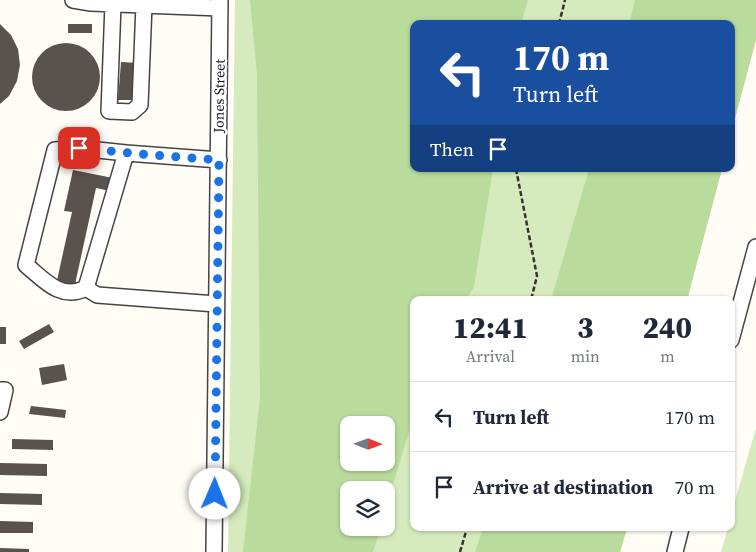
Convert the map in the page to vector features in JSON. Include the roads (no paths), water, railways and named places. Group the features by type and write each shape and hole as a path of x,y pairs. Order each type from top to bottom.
{"street":[{"path":"73,0 91,3 144,5 220,4"},
{"path":"113,4 109,111 132,112 140,105 144,5"},
{"name":"Jones Street","path":"214,552 220,4"},
{"path":"126,153 86,288 76,293 56,290 26,265 55,150 79,148 219,160"},
{"path":"735,325 756,247"},
{"path":"86,288 97,295 216,304"},
{"path":"0,390 5,390 0,412"},
{"path":"675,552 680,531"}]}
